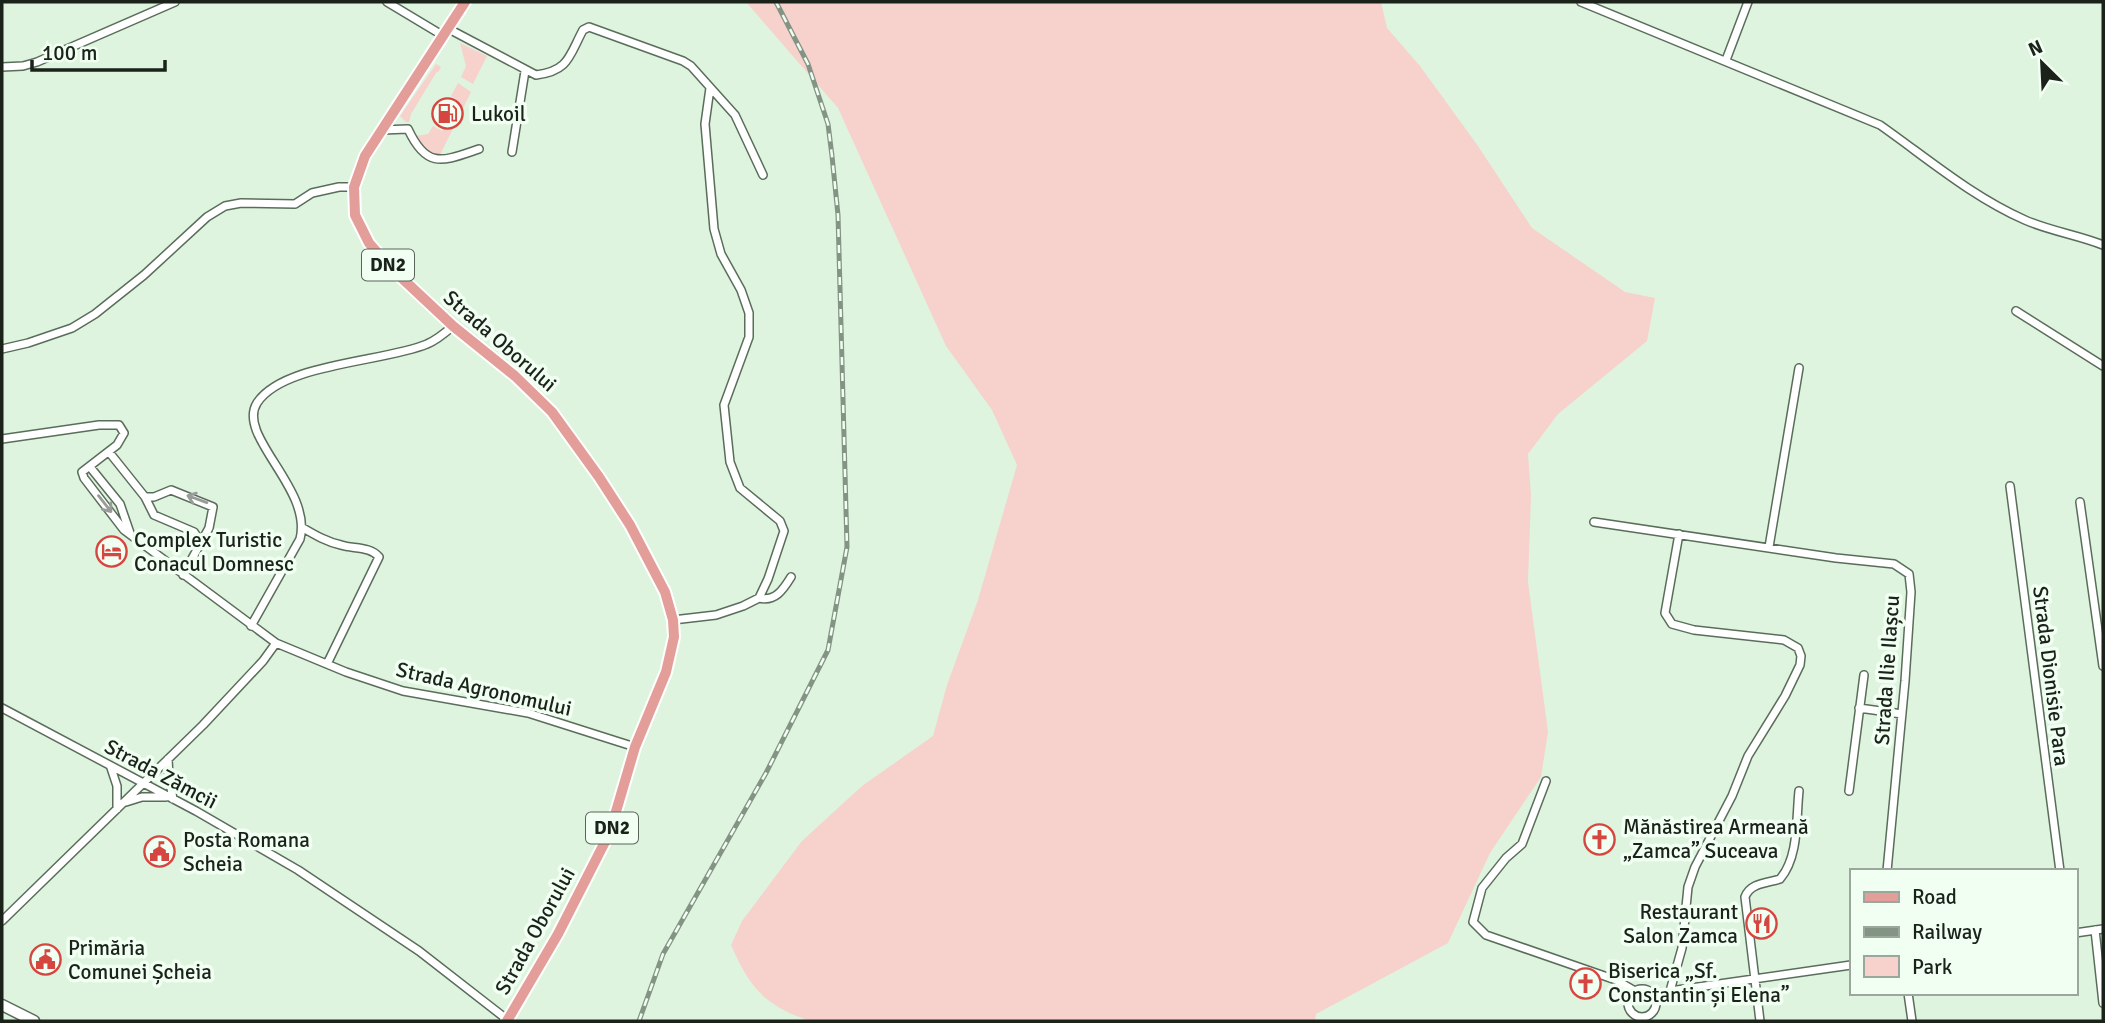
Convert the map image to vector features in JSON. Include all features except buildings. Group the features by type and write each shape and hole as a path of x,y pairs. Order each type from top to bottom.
{"main road":[{"name":"Strada Oborului","path":"465,2 365,156 354,187 355,215 369,243 414,290 453,326 516,376 552,412 630,525 657,574 673,620 674,637 666,672 635,747 610,832 558,934 508,1021"},
{"path":"2,1005 34,1021"}],"street":[{"path":"2,67 37,62 174,2"},
{"path":"387,2 525,71 539,75 565,65 572,56 583,30 589,27 683,61 699,73 735,115 763,174"},
{"path":"1581,2 1880,125 1951,178 2010,213 2047,228 2103,244"},
{"path":"1726,60 1748,2"},
{"path":"512,152 525,71"},
{"path":"673,620 716,615 759,598 784,531 780,522 740,488 730,462 724,405 749,337 749,313 741,290 721,254 714,229 705,124 710,88"},
{"path":"381,130 408,129 420,151 435,159 448,159 479,149"},
{"path":"2,349 72,328 95,314 154,267 207,217 225,206 241,203 295,204 312,192 354,187"},
{"path":"2016,311 2103,366"},
{"path":"251,626 300,539 303,528 301,511 293,492 256,429 253,413 258,402 276,387 326,367 414,349 429,343 453,326"},
{"path":"1769,547 1799,368"},
{"path":"2,439 99,425 119,425 123,429 121,441 90,467 120,504 130,533"},
{"path":"110,452 145,497 157,518 194,532 201,543"},
{"name":"Strada Agronomului","path":"90,467 82,472 122,529 276,643 402,691 528,713 635,747"},
{"name":"Strada Dionisie Para","path":"2010,486 2060,869"},
{"path":"145,497 154,497 172,490 212,505 214,511 201,543 183,575"},
{"path":"2080,502 2103,666"},
{"name":"Strada Ilie Ilașcu","path":"1594,522 1894,564 1909,574 1911,592 1902,714 1887,869"},
{"path":"303,528 325,540 347,547 368,549 379,557 327,664"},
{"path":"1670,991 1682,947 1684,908 1691,877 1732,796 1748,756 1800,666 1801,656 1798,648 1784,640 1694,630 1672,624 1665,613 1679,534"},
{"path":"759,598 773,598 791,577"},
{"path":"2,921 168,760 243,683 276,643"},
{"path":"1849,791 1864,674"},
{"name":"Strada Zămcii","path":"2,708 171,798 298,870 449,973 508,1021"},
{"path":"1859,708 1902,714"},
{"path":"125,802 142,797 171,798 168,760"},
{"path":"111,767 117,786 117,809"},
{"path":"1546,781 1522,844 1506,858 1482,888 1473,922 1486,935 1616,980 1635,991 1649,991 1655,998 1653,1012 1641,1019 1629,1009 1629,998 1635,991"},
{"path":"1760,1021 1745,897 1753,886 1780,880 1789,866 1793,855 1799,791"},
{"path":"2077,933 2099,930 2103,1003"},
{"path":"1655,998 1670,991 1850,965"},
{"path":"1908,995 1912,1021"}],"green space":[{"path":"746,2 1381,2 1387,28 1420,66 1478,146 1532,228 1625,292 1655,298 1647,341 1558,414 1528,454 1531,495 1528,582 1548,732 1541,777 1490,853 1448,943 1316,1014 1315,1021 810,1021 770,1001 752,984 731,945 742,921 802,841 862,786 933,736 947,685 978,600 1017,465 992,410 946,346 838,108"},
{"path":"460,43 487,56 473,84 461,77 466,66"},
{"path":"436,64 441,67 439,71 411,114 409,122 406,122 400,116"},
{"path":"458,83 471,92 439,157 435,157 424,150 415,136 428,134 433,126 442,131 448,127 461,108 451,96"}],"railway":[{"path":"639,1021 663,954 766,773 828,650 847,547 838,215 828,124 808,64 776,2"}],"place":[{"name":"Lukoil","path":"448,114"},
{"name":"Complex Turistic Conacul Domnesc","path":"111,552"},
{"name":"Mănăstirea Armeană „Zamca” Suceava","path":"1600,839"},
{"name":"Posta Romana Scheia","path":"160,852"},
{"name":"Restaurant Salon Zamca","path":"1761,924"},
{"name":"Primăria Comunei Șcheia","path":"45,960"},
{"name":"Biserica „Sf. Constantin și Elena”","path":"1585,983"}]}
